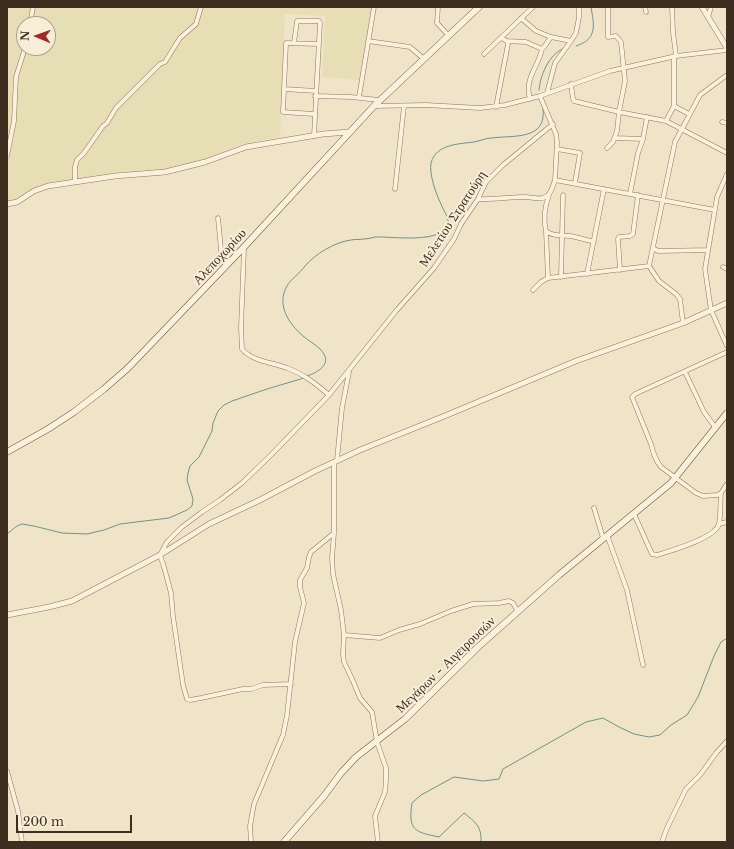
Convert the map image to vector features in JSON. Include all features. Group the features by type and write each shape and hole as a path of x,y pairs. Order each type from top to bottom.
{"main road":[{"path":"449,36 479,7"},
{"name":"Αλεποχωρίου","path":"7,452 48,429 74,412 104,389 142,354 244,248 379,100 449,36"},
{"name":"Μεγάρων - Αιγειρουσών","path":"284,842 324,796 350,762 377,742 415,710 464,660 518,612 605,537 664,490 727,413"}],"street":[{"path":"75,182 75,167 77,160 84,153 103,126 107,123 116,108 160,64 164,62 180,38 193,27 198,20 201,7"},
{"path":"359,98 374,7"},
{"path":"438,7 437,23 449,36"},
{"path":"484,54 533,7"},
{"path":"547,93 555,63 571,41 578,24 579,7"},
{"path":"607,148 613,142 617,132 625,81 625,68 621,42 616,36 608,37 608,7"},
{"path":"666,121 674,106 675,56 672,7"},
{"path":"374,106 473,108 518,103 604,72 675,56 727,49 702,7"},
{"path":"708,17 711,7"},
{"path":"521,18 536,31 551,37 571,41"},
{"path":"294,43 296,22 299,20 319,21 314,136"},
{"path":"530,99 528,88 530,79 542,49 551,37"},
{"path":"501,38 507,41 526,42 542,49"},
{"path":"368,41 410,47 424,59"},
{"path":"496,106 508,48 507,41"},
{"path":"314,114 283,112 286,43 319,44"},
{"path":"7,156 14,121 16,77 22,56"},
{"path":"684,322 680,299 659,281 652,273 649,266 675,142 700,95 727,75"},
{"path":"571,84 574,101 666,121 727,153"},
{"path":"284,89 316,94 379,100"},
{"path":"540,96 553,124 556,134 557,149 555,180 545,209 544,227 546,232 548,278"},
{"path":"395,189 404,106"},
{"path":"674,106 689,114"},
{"path":"630,194 647,117"},
{"name":"Μελετίου Στρατούρη","path":"160,555 167,542 182,527 242,483 329,395 391,317 434,268 454,239 461,224 478,199 488,179 553,124"},
{"path":"7,204 17,202 34,191 45,187 115,176 165,172 205,162 246,147 332,133 349,132"},
{"path":"615,138 643,139"},
{"path":"557,149 580,153 575,183"},
{"path":"727,174 719,191 705,269 711,310 727,346"},
{"path":"555,180 715,210"},
{"path":"588,274 604,189"},
{"path":"478,199 492,200 525,197 538,199 546,196 551,191"},
{"path":"561,277 563,195"},
{"path":"620,270 618,239 633,234 638,195"},
{"path":"218,218 222,260 229,263"},
{"path":"546,232 554,235 572,236 585,241 594,241"},
{"path":"244,248 241,328 242,349 252,357 284,367 308,378 329,395"},
{"path":"653,248 658,252 708,250"},
{"path":"533,290 541,282 548,278 649,266"},
{"path":"7,615 65,604 80,598 160,555 208,524 360,450 576,361 684,322 727,303"},
{"path":"727,352 635,394 632,397 657,463 699,495 714,496 721,492 727,484"},
{"path":"349,370 342,408 336,461 332,574 341,610 344,635 344,662 360,698 372,712 377,742 386,774 384,792 375,816 378,842"},
{"path":"684,372 704,412 715,427"},
{"path":"634,514 652,554 656,555 703,538 714,531 719,524 721,492"},
{"path":"594,508 627,590 643,665"},
{"path":"719,524 727,522"},
{"path":"251,842 250,826 254,804 283,735 287,715 295,642 304,603 300,580 307,568 311,552 334,533"},
{"path":"160,555 170,588 183,685 187,699 190,700 271,684 291,684"},
{"path":"344,635 380,638 476,603 496,604 509,601 513,603 518,612"},
{"path":"662,842 667,828 686,789 700,775 727,741"},
{"path":"7,771 18,811 22,842"}],"shaded area":[{"path":"7,7 372,7 359,80 322,77 325,16 285,14 280,137 239,145 201,161 163,170 51,183 34,189 11,201 7,201"}],"waterway":[{"path":"576,46 588,39 593,31 591,7"},
{"path":"539,90 541,78 546,66 553,56 563,49"},
{"path":"307,376 320,369 325,363 326,359 320,349 293,326 286,314 283,300 284,293 290,281 314,257 338,243 375,237 427,237 444,230 448,223 447,216 433,184 431,168 431,163 438,152 449,146 489,138 518,136 534,131 540,127 543,119 543,109"},
{"path":"7,534 22,524 62,533 87,534 120,524 169,518 187,510 192,506 193,499 187,480 190,466 199,457 212,431 213,423 218,411 224,405 232,401 304,378"},
{"path":"481,842 479,828 464,813 439,837 418,831 412,824 412,803 421,795 454,777 483,781 499,779 503,769 586,722 603,718 634,734 649,737 660,735 671,725 687,715 698,697 721,642 727,638"}]}
